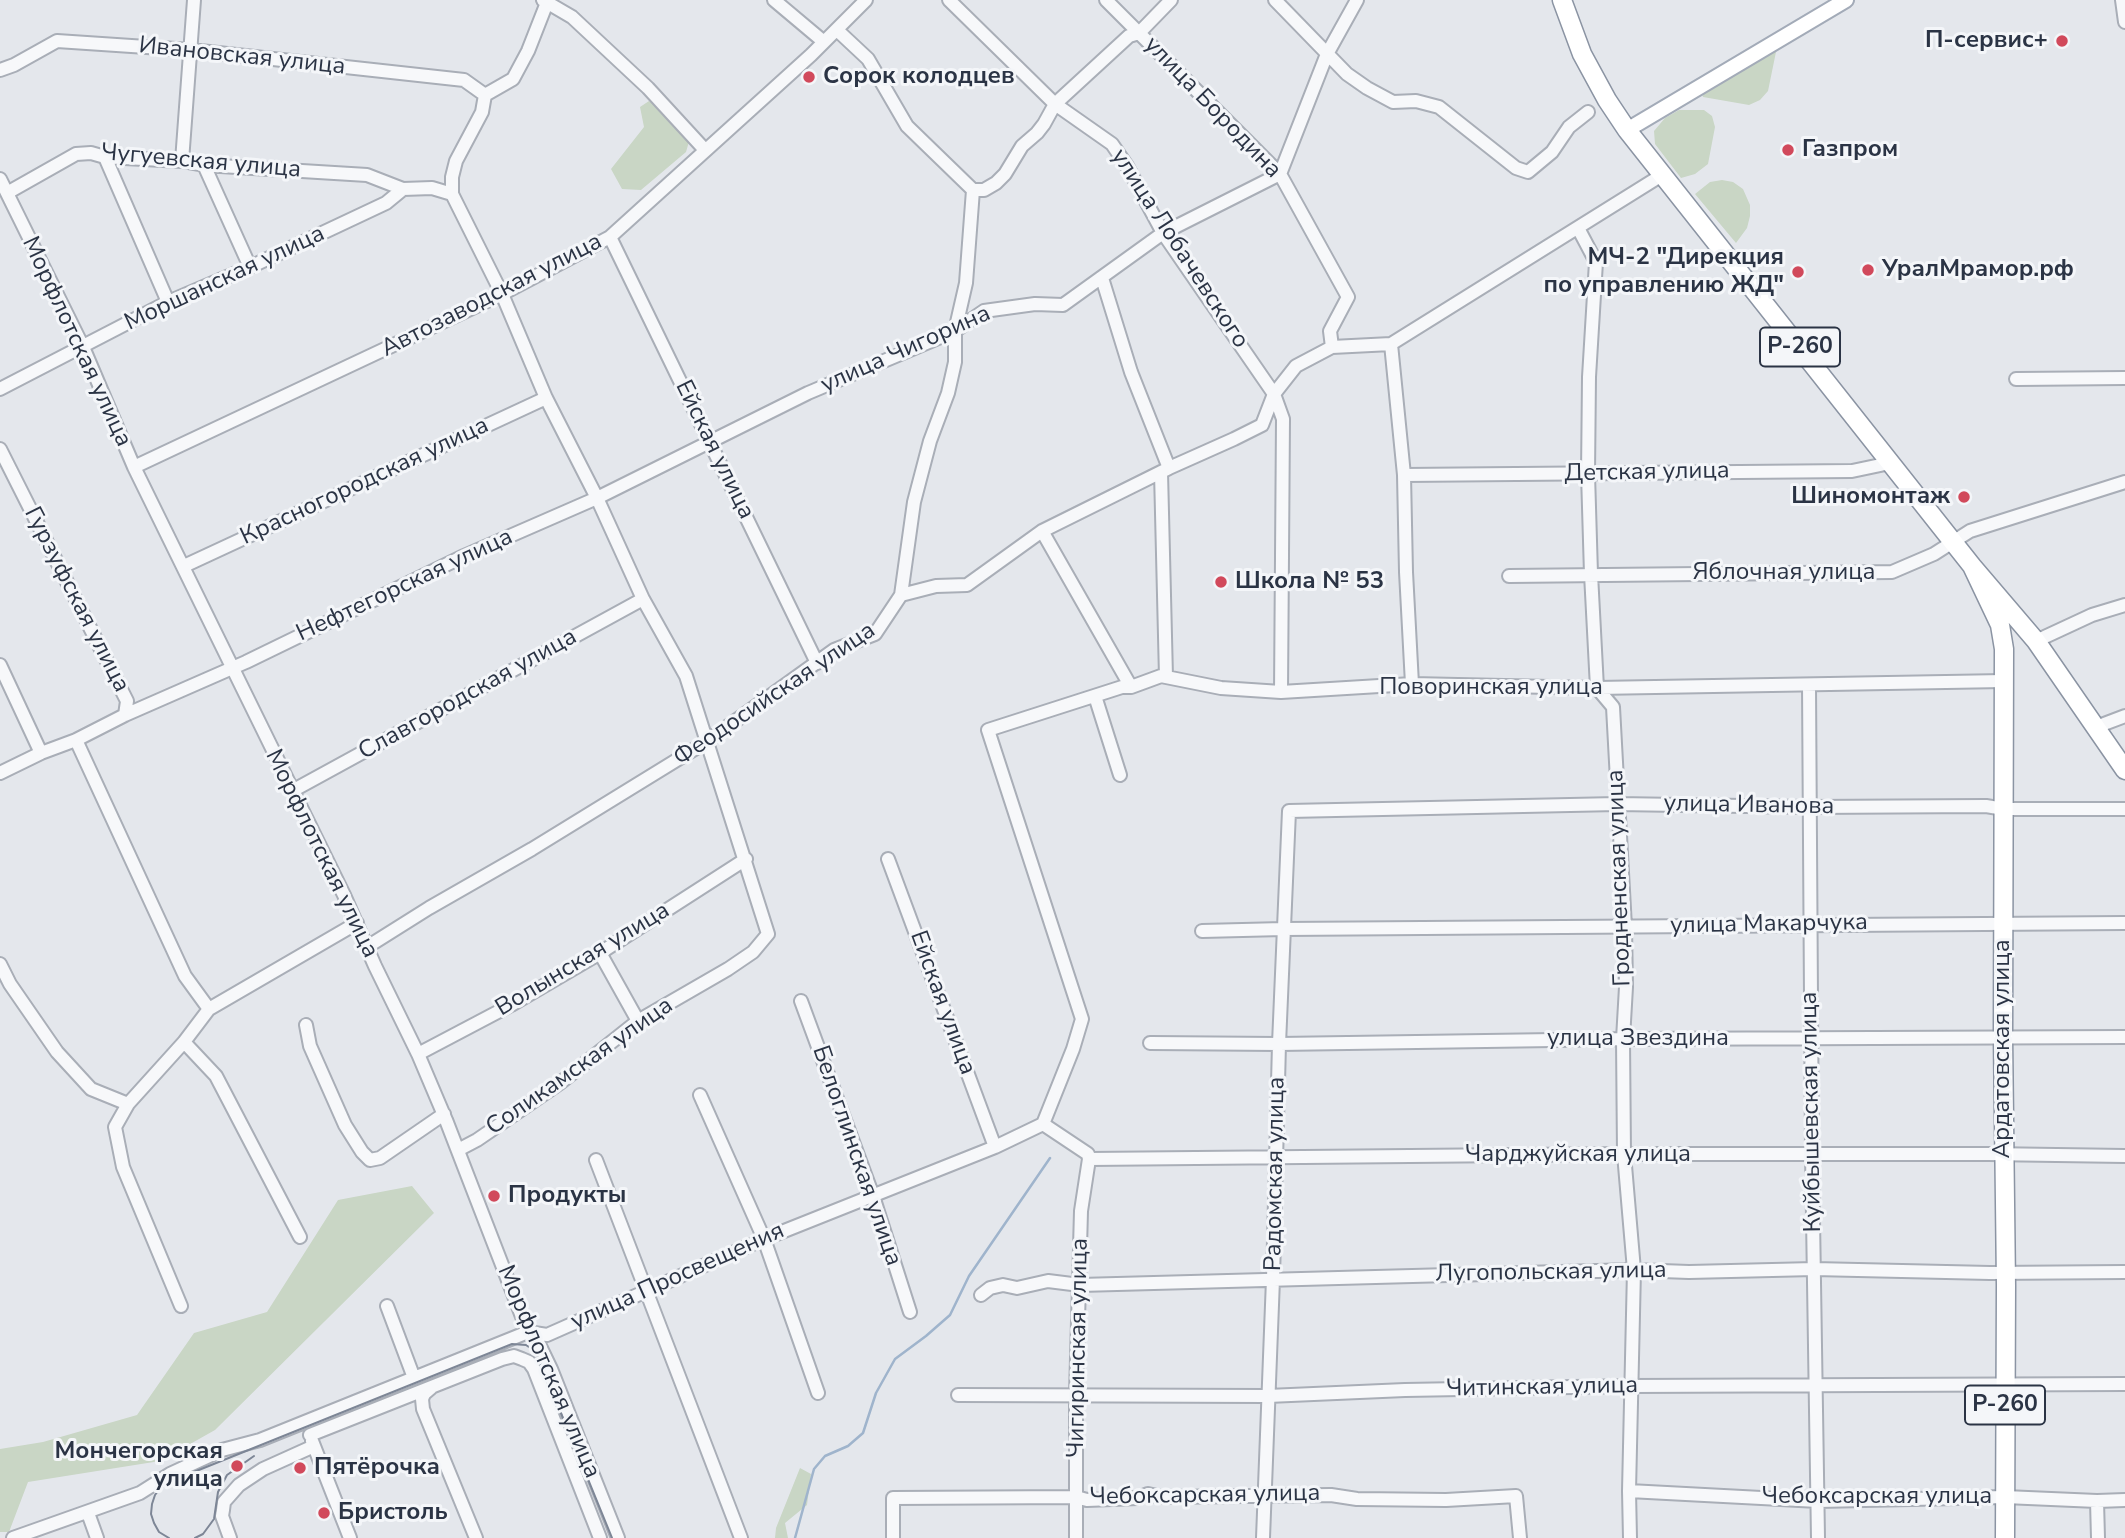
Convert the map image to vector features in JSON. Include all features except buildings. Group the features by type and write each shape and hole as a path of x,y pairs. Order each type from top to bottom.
{"highway":[{"name":"Р-260","path":"1562,0 1582,54 1627,130 1972,566 2034,639 2125,770"},
{"name":"Ардатовская улица","path":"1972,566 2000,625 2004,649 2005,1538"},
{"path":"2004,649 2019,636 2034,639"}],"main road":[{"path":"1627,130 1846,0"}],"street":[{"path":"182,161 194,0"},
{"path":"774,0 824,42"},
{"name":"Автозаводская улица","path":"134,467 502,294 610,237 824,42 866,0"},
{"name":"улица Лобачевского","path":"949,0 1055,104 1112,144 1163,233 1274,394 1283,419 1281,692"},
{"name":"улица Бородина","path":"1106,0 1280,174 1348,297 1330,331 1332,347"},
{"path":"836,30 867,59 907,126 973,190 984,190 1005,174 1022,146 1051,115 1055,104 1129,36 1139,33 1171,0"},
{"path":"1275,0 1347,74 1367,88 1393,102 1416,101 1439,107 1516,168 1528,172 1552,152 1569,127 1588,112"},
{"path":"1280,174 1327,54 1357,0"},
{"path":"2122,0 2125,22"},
{"path":"705,150 648,88 572,17 546,1 528,51 513,79 485,95 482,112 456,161 452,194 502,294 546,398 597,498 643,599 686,676 746,859"},
{"name":"Ивановская улица","path":"0,70 15,65 57,41 191,50 464,80 485,95"},
{"name":"Чугуевская улица","path":"7,193 76,154 91,153 105,157 182,161 204,165 367,174 402,189"},
{"path":"105,157 168,302"},
{"path":"204,165 250,267"},
{"name":"улица Чигорина","path":"808,393 956,331 984,311 1035,304 1063,305 1163,233 1280,174"},
{"path":"973,190 966,284 956,331 955,362 914,502 901,595 936,586 967,585 1042,531 1262,425 1274,394 1296,366 1332,347 1391,344 1662,176"},
{"name":"Морфлотская улица","path":"0,179 83,347 134,467 357,923 418,1054 444,1114 528,1332 538,1342 551,1369 618,1538"},
{"path":"402,189 432,188 452,194"},
{"name":"Моршанская улица","path":"0,389 168,302 386,203 402,189"},
{"name":"Гродненская улица","path":"1578,228 1597,262 1589,377 1591,574 1597,688 1613,707 1625,927 1624,1154 1634,1270 1630,1386 1630,1538"},
{"name":"Ейская улица","path":"610,237 817,663"},
{"path":"1102,278 1165,470 1166,677"},
{"path":"1391,344 1404,475 1412,684"},
{"path":"2016,379 2125,378"},
{"name":"Нефтегорская улица","path":"0,773 231,668 464,556 597,498 808,393"},
{"name":"Красногородская улица","path":"184,566 546,398"},
{"name":"Гурзуфская улица","path":"0,449 127,701 125,715"},
{"name":"Детская улица","path":"1404,475 1852,471 1890,463"},
{"name":"Яблочная улица","path":"1509,576 1892,572 1934,554 1970,531 2125,482"},
{"path":"1042,531 1131,687"},
{"name":"Феодосийская улица","path":"367,947 706,742 834,650 875,634 901,595"},
{"name":"Славгородская улица","path":"292,791 643,599"},
{"path":"2034,639 2092,615 2125,606"},
{"path":"0,665 41,753"},
{"name":"Поворинская улица","path":"1043,1124 1073,1049 1082,1018 988,730 1161,676 1221,688 1281,692 1412,684 1597,688 2004,681"},
{"name":"Куйбышевская улица","path":"1809,685 1818,1538"},
{"path":"1095,696 1120,775"},
{"path":"2096,727 2125,716"},
{"path":"76,740 185,976 209,1009"},
{"name":"улица Иванова","path":"1289,811 1617,804 1986,806 2125,810"},
{"name":"Радомская улица","path":"1263,1538 1289,811"},
{"name":"Соликамская улица","path":"458,1150 560,1083 638,1021 753,952 768,934 746,859"},
{"name":"Волынская улица","path":"418,1054 600,953 746,859"},
{"name":"Ейская улица","path":"888,859 995,1147"},
{"path":"181,1306 123,1167 115,1127 128,1104 184,1042 209,1009 357,923"},
{"name":"улица Макарчука","path":"1202,932 1283,929 2125,923"},
{"path":"600,953 638,1021"},
{"path":"0,964 10,984 57,1052 91,1089 128,1104"},
{"name":"Белоглинская улица","path":"801,1001 873,1196 910,1312"},
{"path":"306,1025 310,1046 345,1125 370,1160 380,1158 444,1114"},
{"name":"улица Звездина","path":"1150,1043 2125,1037"},
{"path":"184,1042 216,1076 300,1237"},
{"path":"700,1095 764,1239 818,1394"},
{"path":"1043,1124 1088,1154 1089,1159"},
{"name":"улица Просвещения","path":"13,1538 140,1493 170,1474 222,1450 260,1440 528,1332 547,1335 764,1239 995,1147 1043,1124"},
{"name":"Чарджуйская улица","path":"1089,1159 1624,1154 2125,1156"},
{"name":"Чигиринская улица","path":"1076,1538 1076,1394 1082,1211 1089,1159"},
{"path":"596,1160 741,1538"},
{"name":"Лугопольская улица","path":"981,1295 990,1288 1003,1285 1017,1288 1048,1281 1080,1285 1634,1270 2125,1272"},
{"path":"387,1306 414,1378"},
{"name":"Морфлотская улица","path":"433,1386 514,1356 529,1362 600,1538"},
{"name":"Читинская улица","path":"958,1395 1268,1395 1630,1386 2125,1384"},
{"path":"230,1538 222,1516 224,1502 239,1485 312,1440 433,1386"},
{"path":"433,1386 424,1394 423,1409 476,1538"},
{"path":"399,1399 418,1404 423,1409"},
{"path":"304,1421 350,1538"},
{"name":"Чебоксарская улица","path":"1629,1491 1818,1502 2005,1497 2125,1500"},
{"name":"Чебоксарская улица","path":"893,1538 893,1498 1008,1499 1020,1496 1076,1497 1087,1500 1138,1498 1148,1494 1161,1497 1331,1495 1357,1499 1446,1500 1516,1496 1520,1538"},
{"path":"2097,1501 2098,1538"},
{"path":"88,1513 97,1538"}],"green space":[{"path":"1777,47 1768,91 1760,100 1749,105 1703,97 1702,93"},
{"path":"649,101 684,125 690,138 686,152 641,190 622,189 611,169 644,127 640,107"},
{"path":"1679,110 1704,110 1712,116 1715,127 1708,164 1695,174 1681,178 1655,144 1654,131 1665,118"},
{"path":"1710,182 1733,182 1743,189 1750,205 1747,228 1736,243 1695,194"},
{"path":"412,1186 434,1213 215,1430 160,1461 28,1482 9,1532 0,1532 0,1449 43,1442 137,1415 194,1333 267,1312 338,1200"},
{"path":"800,1468 811,1474 807,1505 785,1523 788,1538 775,1538 776,1528"}],"waterway":[{"path":"795,1538 814,1469 825,1456 848,1446 863,1433 876,1393 895,1359 950,1315 969,1276 1050,1158"}],"tram line":[{"path":"169,1538 159,1532 151,1514 155,1495 169,1482 512,1344 526,1345 536,1352 612,1538"},
{"path":"195,1538 203,1534 214,1519 218,1492 227,1475 254,1456"}],"place":[{"name":"П-сервис+","path":"2062,41"},
{"name":"Сорок колодцев","path":"809,77"},
{"name":"Газпром","path":"1788,150"},
{"name":"УралМрамор.рф","path":"1868,270"},
{"name":"МЧ-2 \"Дирекция по управлению ЖД\"","path":"1798,272"},
{"name":"Шиномонтаж","path":"1964,497"},
{"name":"Школа № 53","path":"1221,582"},
{"name":"Продукты","path":"494,1196"},
{"name":"Мончегорская улица","path":"237,1466"},
{"name":"Пятёрочка","path":"300,1468"},
{"name":"Бристоль","path":"324,1513"}]}
